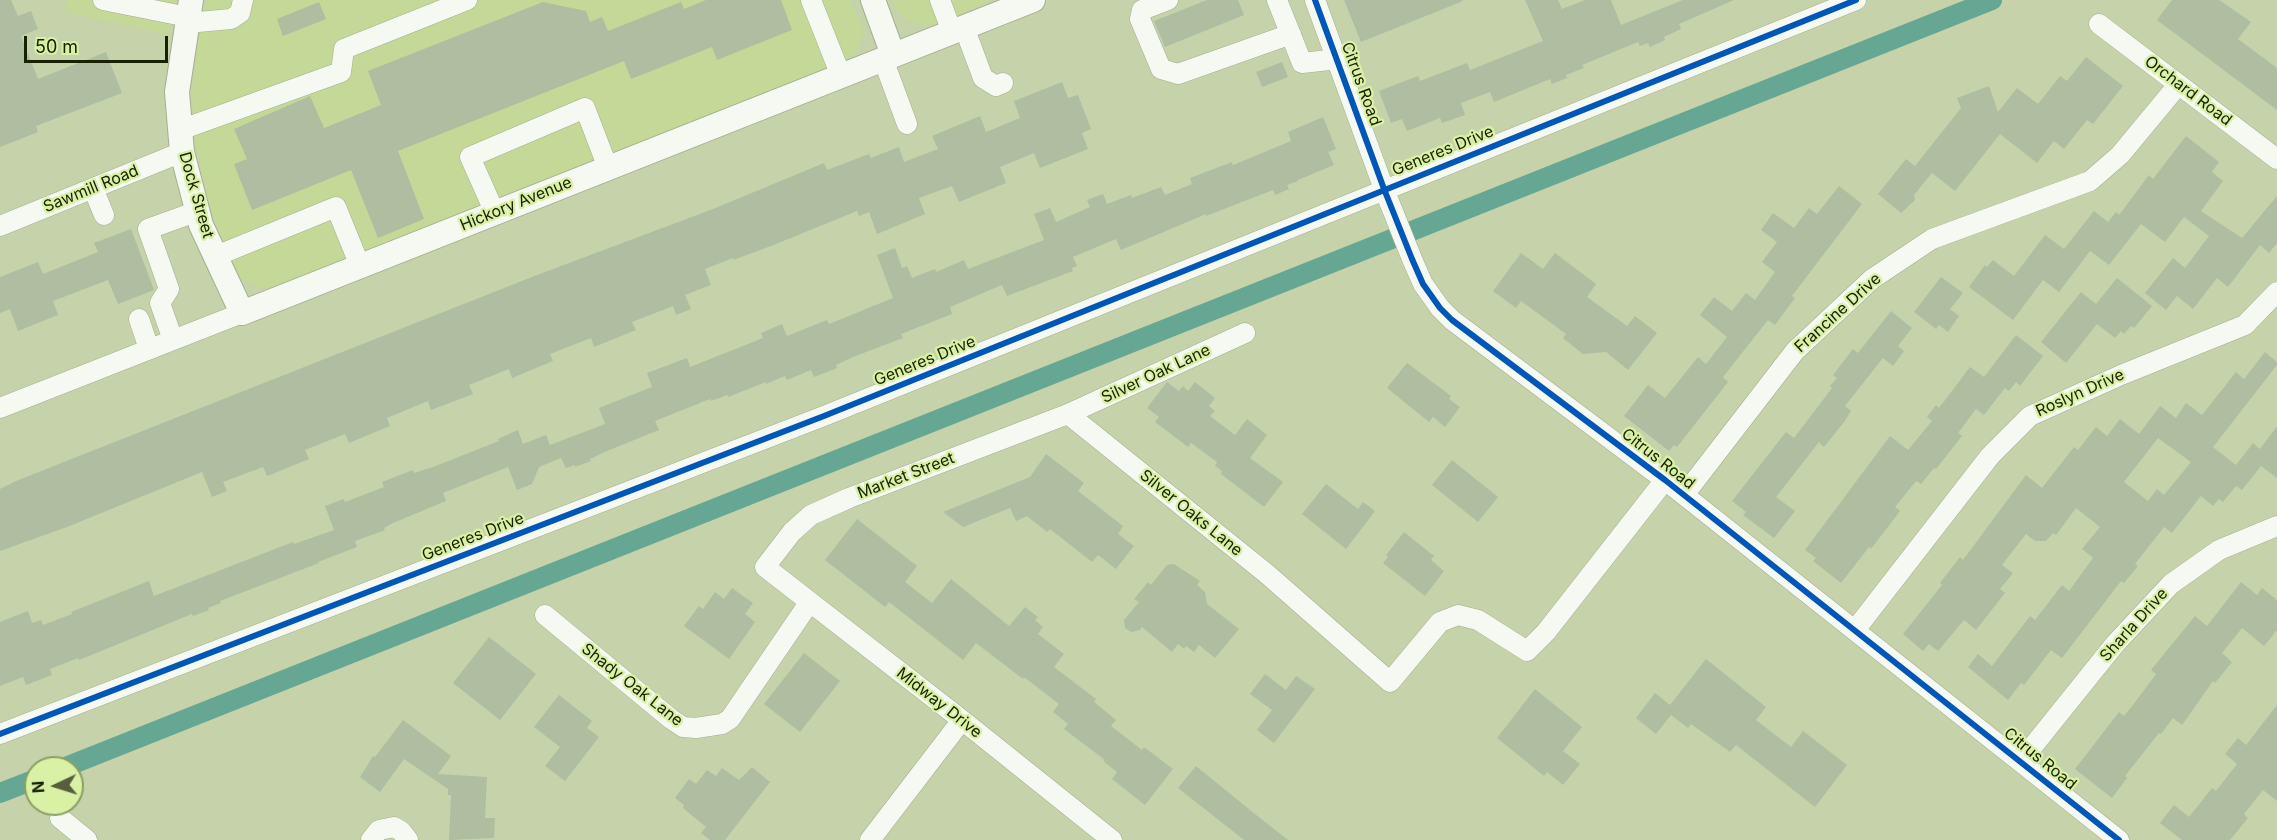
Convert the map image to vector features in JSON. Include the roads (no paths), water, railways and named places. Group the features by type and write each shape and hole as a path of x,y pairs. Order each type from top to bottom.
{"main road":[{"path":"873,0 888,57"},
{"name":"Hickory Avenue","path":"242,313 958,30 987,9 1033,0"},
{"name":"Dock Street","path":"188,13 177,92 181,141 201,225 242,313"}],"street":[{"path":"103,0 231,19 240,13 243,0"},
{"name":"Sawmill Road","path":"0,226 93,188 181,141 341,72 344,49 467,0"},
{"path":"811,0 841,76"},
{"path":"939,0 958,30 983,78 996,86 1003,83"},
{"path":"1277,0 1302,63 1338,59"},
{"name":"Citrus Road","path":"1315,0 1412,259 1430,294 1452,320 1665,480 2120,840"},
{"name":"Generes Drive","path":"0,734 824,416 1387,194 1856,0"},
{"path":"1160,1 1142,10 1140,19 1161,69 1178,74 1291,34"},
{"name":"Orchard Road","path":"2099,24 2277,159"},
{"path":"888,57 907,124"},
{"name":"Francine Drive","path":"1683,495 1795,351 1872,279 1932,239 2090,181 2120,155 2178,85"},
{"path":"495,213 470,157 585,108 608,168"},
{"path":"93,188 104,215"},
{"path":"216,256 336,207 360,266"},
{"path":"173,340 160,303 169,289 148,229 198,211"},
{"name":"Roslyn Drive","path":"1856,630 1990,456 2030,416 2121,375 2245,325 2277,292"},
{"name":"Hickory Avenue","path":"0,408 242,313"},
{"path":"139,319 149,349"},
{"name":"Silver Oak Lane","path":"1068,414 1245,333"},
{"name":"Silver Oaks Lane","path":"1068,414 1267,574 1390,682 1440,622 1458,615 1478,620 1527,651 1546,632 1665,480"},
{"name":"Market Street","path":"765,567 792,532 811,515 849,498 1068,414"},
{"name":"Sharla Drive","path":"2021,761 2115,644 2171,584 2219,550 2277,526"},
{"name":"Midway Drive","path":"765,567 1112,840"},
{"name":"Shady Oak Lane","path":"545,615 671,719 684,727 696,728 722,724 730,720 809,603"},
{"path":"870,840 962,720"},
{"path":"60,818 87,840"},
{"path":"371,840 379,830 394,827 401,831 408,840"}],"waterway":[{"path":"84,760 1992,0"},
{"path":"0,793 24,784"}]}
